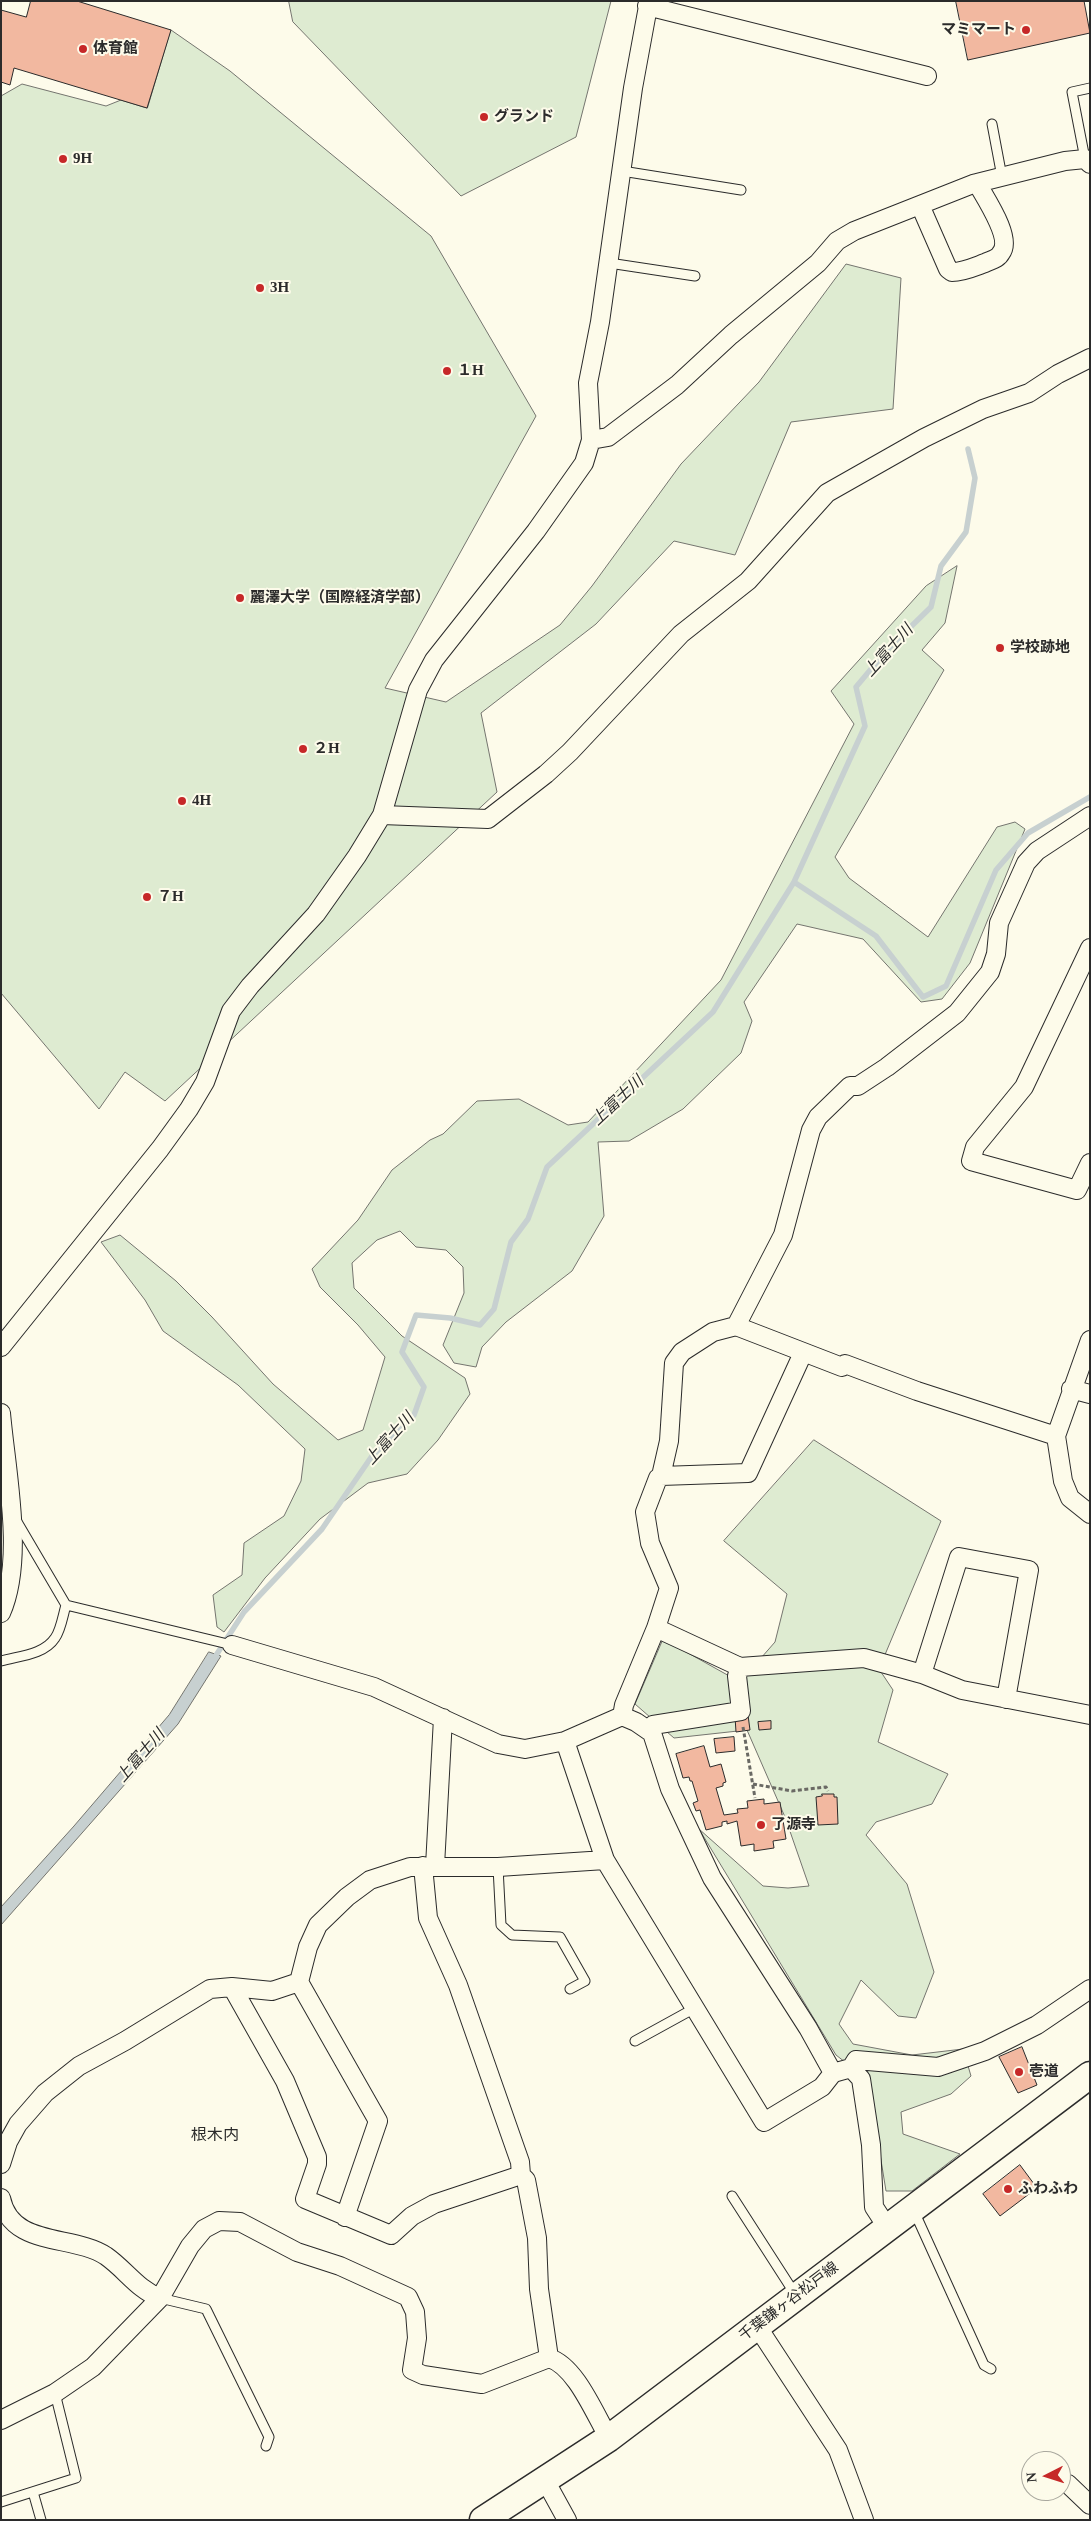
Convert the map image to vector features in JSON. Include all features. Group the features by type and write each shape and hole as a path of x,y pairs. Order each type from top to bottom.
{"main road":[{"name":"千葉鎌ヶ谷松戸線","path":"482,2520 609,2438 887,2227 1087,2083"}],"street":[{"path":"1,1347 190,1109 205,1082 231,1011 250,986 316,914 357,856 382,815 418,690 434,660 536,531 584,463 591,440 588,383 610,263 636,64 648,4 927,76"},
{"path":"591,440 608,437 677,385 731,334 818,263 837,241 868,224 977,183 1065,161 1088,162"},
{"path":"920,205 948,269 952,272 960,272 997,258 1002,252 1005,242 1003,232 977,183"},
{"path":"382,815 488,818 546,774 570,752 681,634 748,581 827,493 924,438 984,409 1029,393 1058,374 1090,358"},
{"path":"736,1326 783,1234 810,1130 818,1117 850,1086 858,1086 886,1067 957,1012 990,972 996,954 999,923 1026,864 1037,851 1090,816"},
{"path":"1090,948 1024,1087 975,1147 971,1161 1077,1190 1090,1163"},
{"path":"662,1476 669,1441 674,1363 682,1352 713,1332 736,1326 842,1367 845,1364 917,1391 1056,1436"},
{"path":"1090,1340 1071,1389 1056,1436 1063,1481 1070,1498 1090,1514"},
{"path":"622,1716 624,1705 656,1628 669,1588 650,1543 645,1512 658,1478 662,1476 748,1473 803,1353"},
{"path":"1071,1389 1090,1394"},
{"path":"1,1413 13,1551 1,1613"},
{"path":"922,1674 959,1556 1029,1570 1006,1699"},
{"path":"656,1628 740,1668 864,1658 922,1674 962,1690 1090,1714"},
{"path":"232,1644 374,1687 498,1744 525,1749 565,1741 622,1716 648,1730 652,1733 670,1789 712,1878 808,2028 833,2073"},
{"path":"648,1730 653,1725 741,1712 737,1676 740,1668"},
{"path":"443,1718 429,1866 428,1918 458,1985 482,2048 487,2072 520,2162 521,2174 526,2180 537,2238 539,2289 550,2358"},
{"path":"565,1741 605,1860 764,2122 822,2088 833,2073 851,2068 856,2060 938,2067 985,2051 1029,2029 1090,1990"},
{"path":"345,2217 378,2122 299,1982 308,1947 325,1917 370,1880 397,1870 429,1866 498,1867 605,1860"},
{"path":"1,2164 8,2142 18,2124 45,2093 79,2066 156,2023 200,1993 210,1989 232,1987 279,1991 299,1982"},
{"path":"232,1987 285,2081 317,2157 317,2164 305,2198 345,2217 391,2235 412,2216 434,2204 521,2174"},
{"path":"851,2068 860,2079 871,2145 874,2208 887,2227"},
{"path":"1,2198 8,2216 24,2230 40,2238 93,2249 126,2273 146,2292 160,2298"},
{"path":"1,2420 55,2393 93,2367 160,2298 190,2246 204,2229 219,2221 240,2222 297,2252 340,2266 408,2297 415,2312 417,2338 412,2370 423,2375 482,2384 550,2358 560,2361 575,2379 609,2438"},
{"path":"757,2326 838,2450 864,2520"},
{"path":"545,2480 566,2520"},
{"path":"1071,2487 1090,2505"}],"lane":[{"path":"1088,162 1072,92 1090,88"},
{"path":"992,124 1002,176"},
{"path":"622,171 741,190"},
{"path":"610,263 695,276"},
{"path":"11,1512 66,1605 232,1644"},
{"path":"1,1661 36,1652 48,1645 55,1638 66,1605"},
{"path":"498,1867 501,1925 512,1936 560,1937 586,1981 570,1988"},
{"path":"635,2041 695,2008"},
{"path":"732,2196 796,2297"},
{"path":"913,2208 984,2365 991,2369"},
{"path":"160,2298 206,2309 269,2438 266,2446"},
{"path":"1,2502 76,2478 55,2393"},
{"path":"33,2492 41,2520"}],"path":[{"path":"741,1712 755,1798"},
{"path":"753,1784 792,1791 826,1786 828,1791"}],"green space":[{"name":"グランド","path":"289,1 611,1 576,137 461,196 293,22"},
{"name":"麗澤大学（国際経済学部）","path":"171,30 230,71 431,236 536,416 385,688 446,702 560,625 592,586 681,464 759,382 846,264 901,278 893,409 791,422 735,555 674,541 596,624 481,713 497,792 165,1101 125,1072 99,1109 1,993 1,96 22,84 106,106 121,100 147,108"},
{"path":"957,566 945,623 922,650 944,670 835,857 849,878 928,937 997,827 1015,822 1025,829 970,963 942,999 921,1002 863,939 797,924 744,1002 752,1021 741,1053 683,1109 629,1141 598,1142 604,1216 572,1271 506,1322 482,1347 476,1367 454,1363 443,1345 464,1293 463,1267 446,1250 416,1247 400,1231 377,1240 352,1263 354,1288 402,1336 465,1378 470,1394 438,1440 407,1474 368,1483 320,1519 265,1578 224,1632 217,1627 213,1595 242,1575 244,1543 284,1516 301,1481 305,1449 238,1385 163,1331 145,1300 101,1242 120,1235 176,1281 212,1317 273,1384 338,1440 363,1430 385,1357 358,1325 320,1287 312,1269 358,1220 392,1170 430,1140 443,1134 477,1101 519,1099 568,1125 588,1122 721,980 854,724 831,691 926,586"},
{"path":"814,1440 941,1521 879,1669 893,1690 878,1742 948,1774 932,1804 876,1822 866,1835 907,1884 934,1972 916,2018 898,2016 861,1980 839,2024 853,2044 912,2055 963,2049 971,2076 951,2094 901,2112 903,2134 960,2154 912,2191 886,2191 868,2080 836,2055 699,1829 763,1886 788,1888 809,1886 785,1817 747,1730 674,1738 635,1704 663,1639 740,1682 775,1642 787,1594 724,1541"}],"water":[{"path":"209,1652 221,1656 178,1724 1,1925 1,1907 74,1826 169,1715"}],"building":[{"name":"体育館","path":"31,1 77,1 171,30 147,108 14,68 10,85 1,82 1,10 26,17"},
{"name":"マミマート","path":"956,1 1084,1 1090,33 968,60"},
{"path":"748,1715 750,1730 736,1732 735,1717"},
{"path":"771,1721 771,1729 759,1730 758,1722"},
{"path":"734,1737 735,1751 716,1753 714,1739"},
{"path":"704,1746 710,1767 721,1764 726,1782 723,1783 723,1786 716,1788 724,1815 738,1813 737,1809 748,1808 747,1801 764,1799 764,1804 780,1802 786,1839 773,1841 774,1848 754,1851 754,1844 741,1846 737,1821 727,1824 727,1821 722,1822 722,1826 706,1830 700,1810 696,1811 693,1803 698,1801 692,1781 690,1781 689,1777 683,1778 676,1754"},
{"path":"822,1794 834,1794 834,1797 837,1797 838,1824 818,1825 816,1797 822,1796"},
{"path":"1022,2047 1037,2085 1018,2093 999,2057"},
{"path":"1020,2165 1037,2188 1000,2216 983,2194"}],"waterway":[{"name":"上富士川","path":"794,882 865,726 856,687 887,650 931,607 941,566 966,532 975,478 968,449"},
{"name":"上富士川","path":"213,1660 244,1612 322,1529 372,1456 414,1415 424,1387 402,1352 416,1315 450,1318 480,1325 494,1309 511,1242 528,1219 547,1167 713,1012 794,882 876,936 923,997 946,986 996,870 1028,833 1090,797"}],"place":[{"name":"マミマート","path":"1026,30"},
{"name":"体育館","path":"83,49"},
{"name":"グランド","path":"484,117"},
{"name":"9H","path":"63,159"},
{"name":"3H","path":"260,288"},
{"name":"１H","path":"447,371"},
{"name":"麗澤大学（国際経済学部）","path":"240,598"},
{"name":"学校跡地","path":"1000,648"},
{"name":"２H","path":"303,749"},
{"name":"4H","path":"182,801"},
{"name":"７H","path":"147,897"},
{"name":"了源寺","path":"761,1825"},
{"name":"壱道","path":"1019,2072"},
{"name":"ふわふわ","path":"1008,2189"}],"district":[{"name":"根木内","path":"215,2136"}]}
